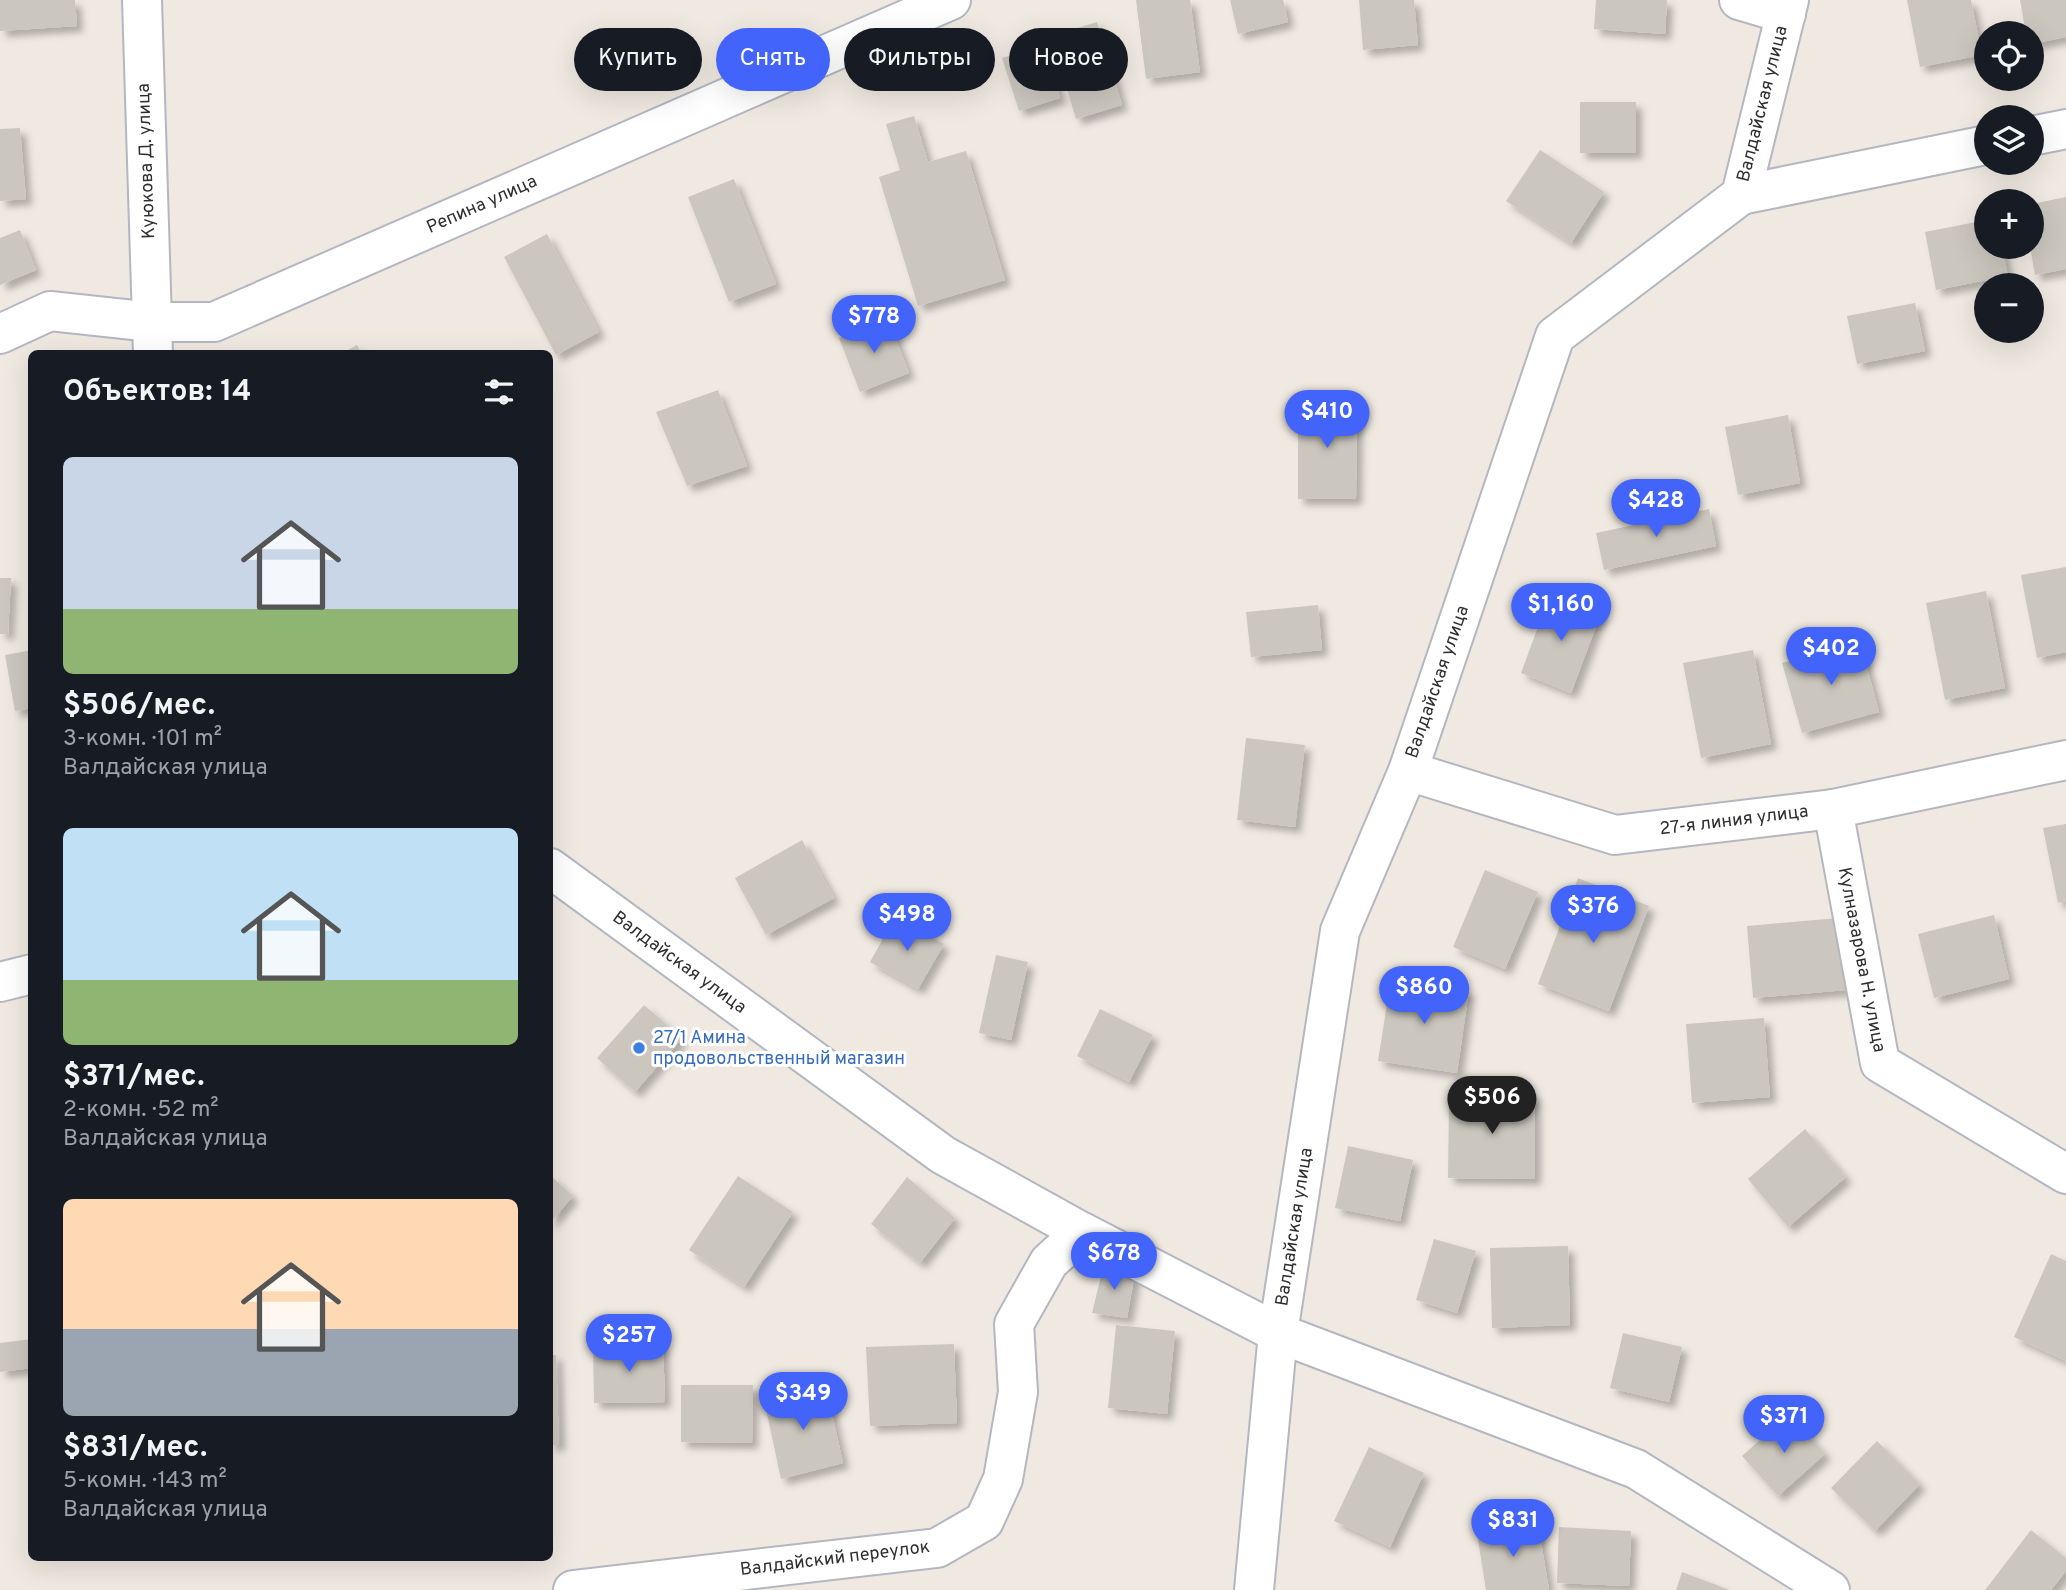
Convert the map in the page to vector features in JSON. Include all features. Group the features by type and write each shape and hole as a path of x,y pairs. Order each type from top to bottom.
{"street":[{"name":"Куюкова Д. улица","path":"142,0 153,337"},
{"name":"Репина улица","path":"0,334 50,311 153,337 214,322 951,0"},
{"path":"1739,0 1787,7"},
{"name":"Валдайская улица","path":"1254,1590 1278,1333 1340,931 1408,771 1555,336 1741,195 1787,7"},
{"path":"2044,133 2066,128"},
{"path":"1741,195 1974,147"},
{"name":"27-я линия улица","path":"1408,771 1615,835 1833,809 2066,760"},
{"name":"Кулназарова Н. улица","path":"1833,809 1880,1063 2066,1174"},
{"name":"Валдайская улица","path":"553,870 943,1155 1082,1232 1278,1333 1636,1469 1830,1590"},
{"path":"0,982 28,975"},
{"name":"Валдайский переулок","path":"573,1590 937,1548 984,1521 1003,1479 1018,1392 1014,1324 1049,1262 1082,1232"}],"building":[{"path":"0,0 75,0 77,26 0,31"},
{"path":"1136,0 1190,0 1200,72 1146,79"},
{"path":"1230,0 1283,0 1288,22 1238,34"},
{"path":"1359,0 1414,0 1418,45 1363,50"},
{"path":"1596,0 1667,0 1665,34 1594,29"},
{"path":"1907,0 1971,0 1975,21 1974,57 1920,67"},
{"path":"2020,0 2066,0 2066,37 2044,42 2044,21 2024,21"},
{"path":"1097,22 1099,28 1077,28"},
{"path":"1009,56 1009,80 1002,58"},
{"path":"1013,91 1058,91 1060,98 1019,111"},
{"path":"1068,91 1118,91 1122,105 1076,119"},
{"path":"1580,102 1636,102 1636,153 1580,153"},
{"path":"914,116 928,162 966,151 1005,280 918,306 879,177 900,170 886,124"},
{"path":"20,128 26,199 0,201 0,129"},
{"path":"1540,150 1604,192 1571,243 1506,201"},
{"path":"734,179 776,284 729,302 688,197"},
{"path":"2066,197 2066,269 2035,273 2032,259 2044,259 2044,202"},
{"path":"1974,222 1974,259 2004,259 2007,273 1974,273 1974,283 1936,290 1925,232"},
{"path":"20,230 36,270 0,285 0,238"},
{"path":"547,234 599,332 556,355 504,257"},
{"path":"1915,303 1925,351 1857,364 1847,316"},
{"path":"888,319 909,373 860,392 839,338"},
{"path":"718,390 747,466 687,486 656,412"},
{"path":"1298,401 1357,401 1356,499 1298,499"},
{"path":"1788,415 1800,483 1738,495 1725,427"},
{"path":"1709,509 1716,546 1604,570 1596,533"},
{"path":"2066,567 2066,652 2037,658 2021,575"},
{"path":"0,578 11,578 8,634 0,634"},
{"path":"1986,591 2005,688 1945,700 1926,603"},
{"path":"1550,594 1601,613 1571,693 1521,673"},
{"path":"1318,605 1322,650 1251,657 1246,612"},
{"path":"1860,642 1879,712 1802,733 1782,663"},
{"path":"1753,650 1771,744 1701,758 1683,663"},
{"path":"28,651 28,709 15,711 5,655"},
{"path":"1246,738 1305,745 1295,827 1237,820"},
{"path":"2066,824 2066,901 2058,903 2043,828"},
{"path":"802,840 834,898 766,935 735,878"},
{"path":"1485,870 1538,892 1505,969 1453,947"},
{"path":"1578,878 1649,906 1609,1011 1538,984"},
{"path":"1994,915 2009,979 1934,998 1918,934"},
{"path":"895,917 944,944 918,989 870,962"},
{"path":"1839,918 1846,990 1753,998 1747,926"},
{"path":"996,955 1028,962 1011,1040 979,1033"},
{"path":"1391,978 1469,990 1457,1073 1378,1061"},
{"name":"27/1 Амина продовольственный магазин","path":"644,1005 682,1038 635,1092 597,1058"},
{"path":"1100,1009 1153,1035 1129,1082 1077,1056"},
{"path":"1764,1018 1770,1097 1692,1103 1686,1024"},
{"path":"1449,1094 1535,1094 1535,1179 1448,1178"},
{"path":"1805,1129 1846,1177 1788,1227 1748,1179"},
{"path":"1348,1146 1413,1160 1400,1221 1335,1208"},
{"path":"738,1176 793,1212 744,1287 689,1250"},
{"path":"907,1177 955,1218 920,1263 871,1224"},
{"path":"553,1178 573,1196 553,1219"},
{"path":"1434,1239 1476,1251 1457,1313 1416,1300"},
{"path":"1568,1246 1570,1325 1492,1328 1490,1248"},
{"path":"2051,1254 2066,1261 2066,1361 2014,1337"},
{"path":"1104,1264 1135,1273 1127,1318 1092,1313"},
{"path":"1116,1325 1175,1331 1167,1414 1108,1408"},
{"path":"1623,1333 1682,1347 1669,1402 1610,1388"},
{"path":"28,1340 28,1368 0,1372 0,1343"},
{"path":"663,1344 665,1402 594,1403 593,1346"},
{"path":"954,1344 957,1423 870,1426 866,1347"},
{"path":"553,1355 556,1355 559,1445 553,1445"},
{"path":"681,1385 753,1385 752,1443 681,1442"},
{"path":"826,1387 843,1463 781,1479 764,1400"},
{"path":"1789,1414 1825,1454 1778,1496 1742,1456"},
{"path":"1877,1441 1920,1484 1875,1531 1831,1488"},
{"path":"1369,1447 1424,1473 1390,1547 1334,1521"},
{"path":"1538,1524 1549,1590 1486,1590 1477,1534"},
{"path":"1559,1527 1631,1531 1629,1586 1557,1583"},
{"path":"2031,1530 2066,1558 2066,1571 2051,1590 1985,1590"},
{"path":"1682,1572 1730,1590 1676,1590"}],"place":[{"name":"27/1 Амина продовольственный магазин","path":"639,1048"}]}
